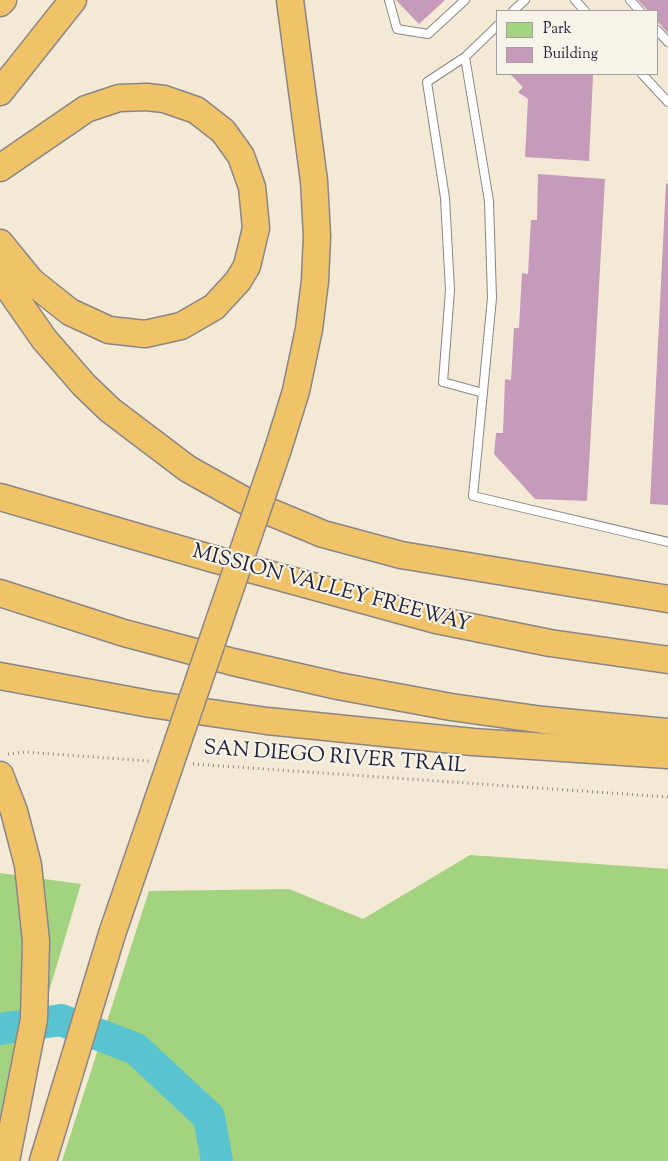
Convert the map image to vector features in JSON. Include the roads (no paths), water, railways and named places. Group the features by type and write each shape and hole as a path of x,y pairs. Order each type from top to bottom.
{"highway":[{"path":"0,3 3,0"},
{"path":"0,92 74,0"},
{"path":"43,1161 112,934 278,449 296,391 309,329 315,281 317,236 314,181 290,0"},
{"path":"0,168 86,108 119,98 147,97 164,99 196,110 223,131 240,156 252,187 255,207 252,247 246,266 238,281 214,307 198,318 163,331 128,334 109,330 70,312 31,281 0,243"},
{"path":"0,276 44,339 84,385 110,410 188,469 250,504 323,534 392,553 668,599"},
{"name":"MISSION VALLEY FREEWAY","path":"0,496 228,564 436,620 559,644 668,660"},
{"path":"0,593 124,633 234,662 338,686 515,716 668,732"},
{"path":"0,676 150,704 266,721 463,741 668,756"},
{"path":"0,775 14,811 28,866 36,941 34,1019 6,1161"}],"lane":[{"path":"389,0 397,29 428,34 465,0"},
{"path":"514,10 525,0"},
{"path":"574,0 584,10"},
{"path":"630,0 639,10"},
{"path":"483,393 443,382 450,290 445,198 427,82 465,57 496,27"},
{"path":"658,31 668,42"},
{"path":"465,57 489,201 492,298 473,496 668,542"},
{"path":"643,75 668,102"}],"waterway":[{"path":"0,1029 61,1020 136,1049 209,1117 217,1161"}]}
